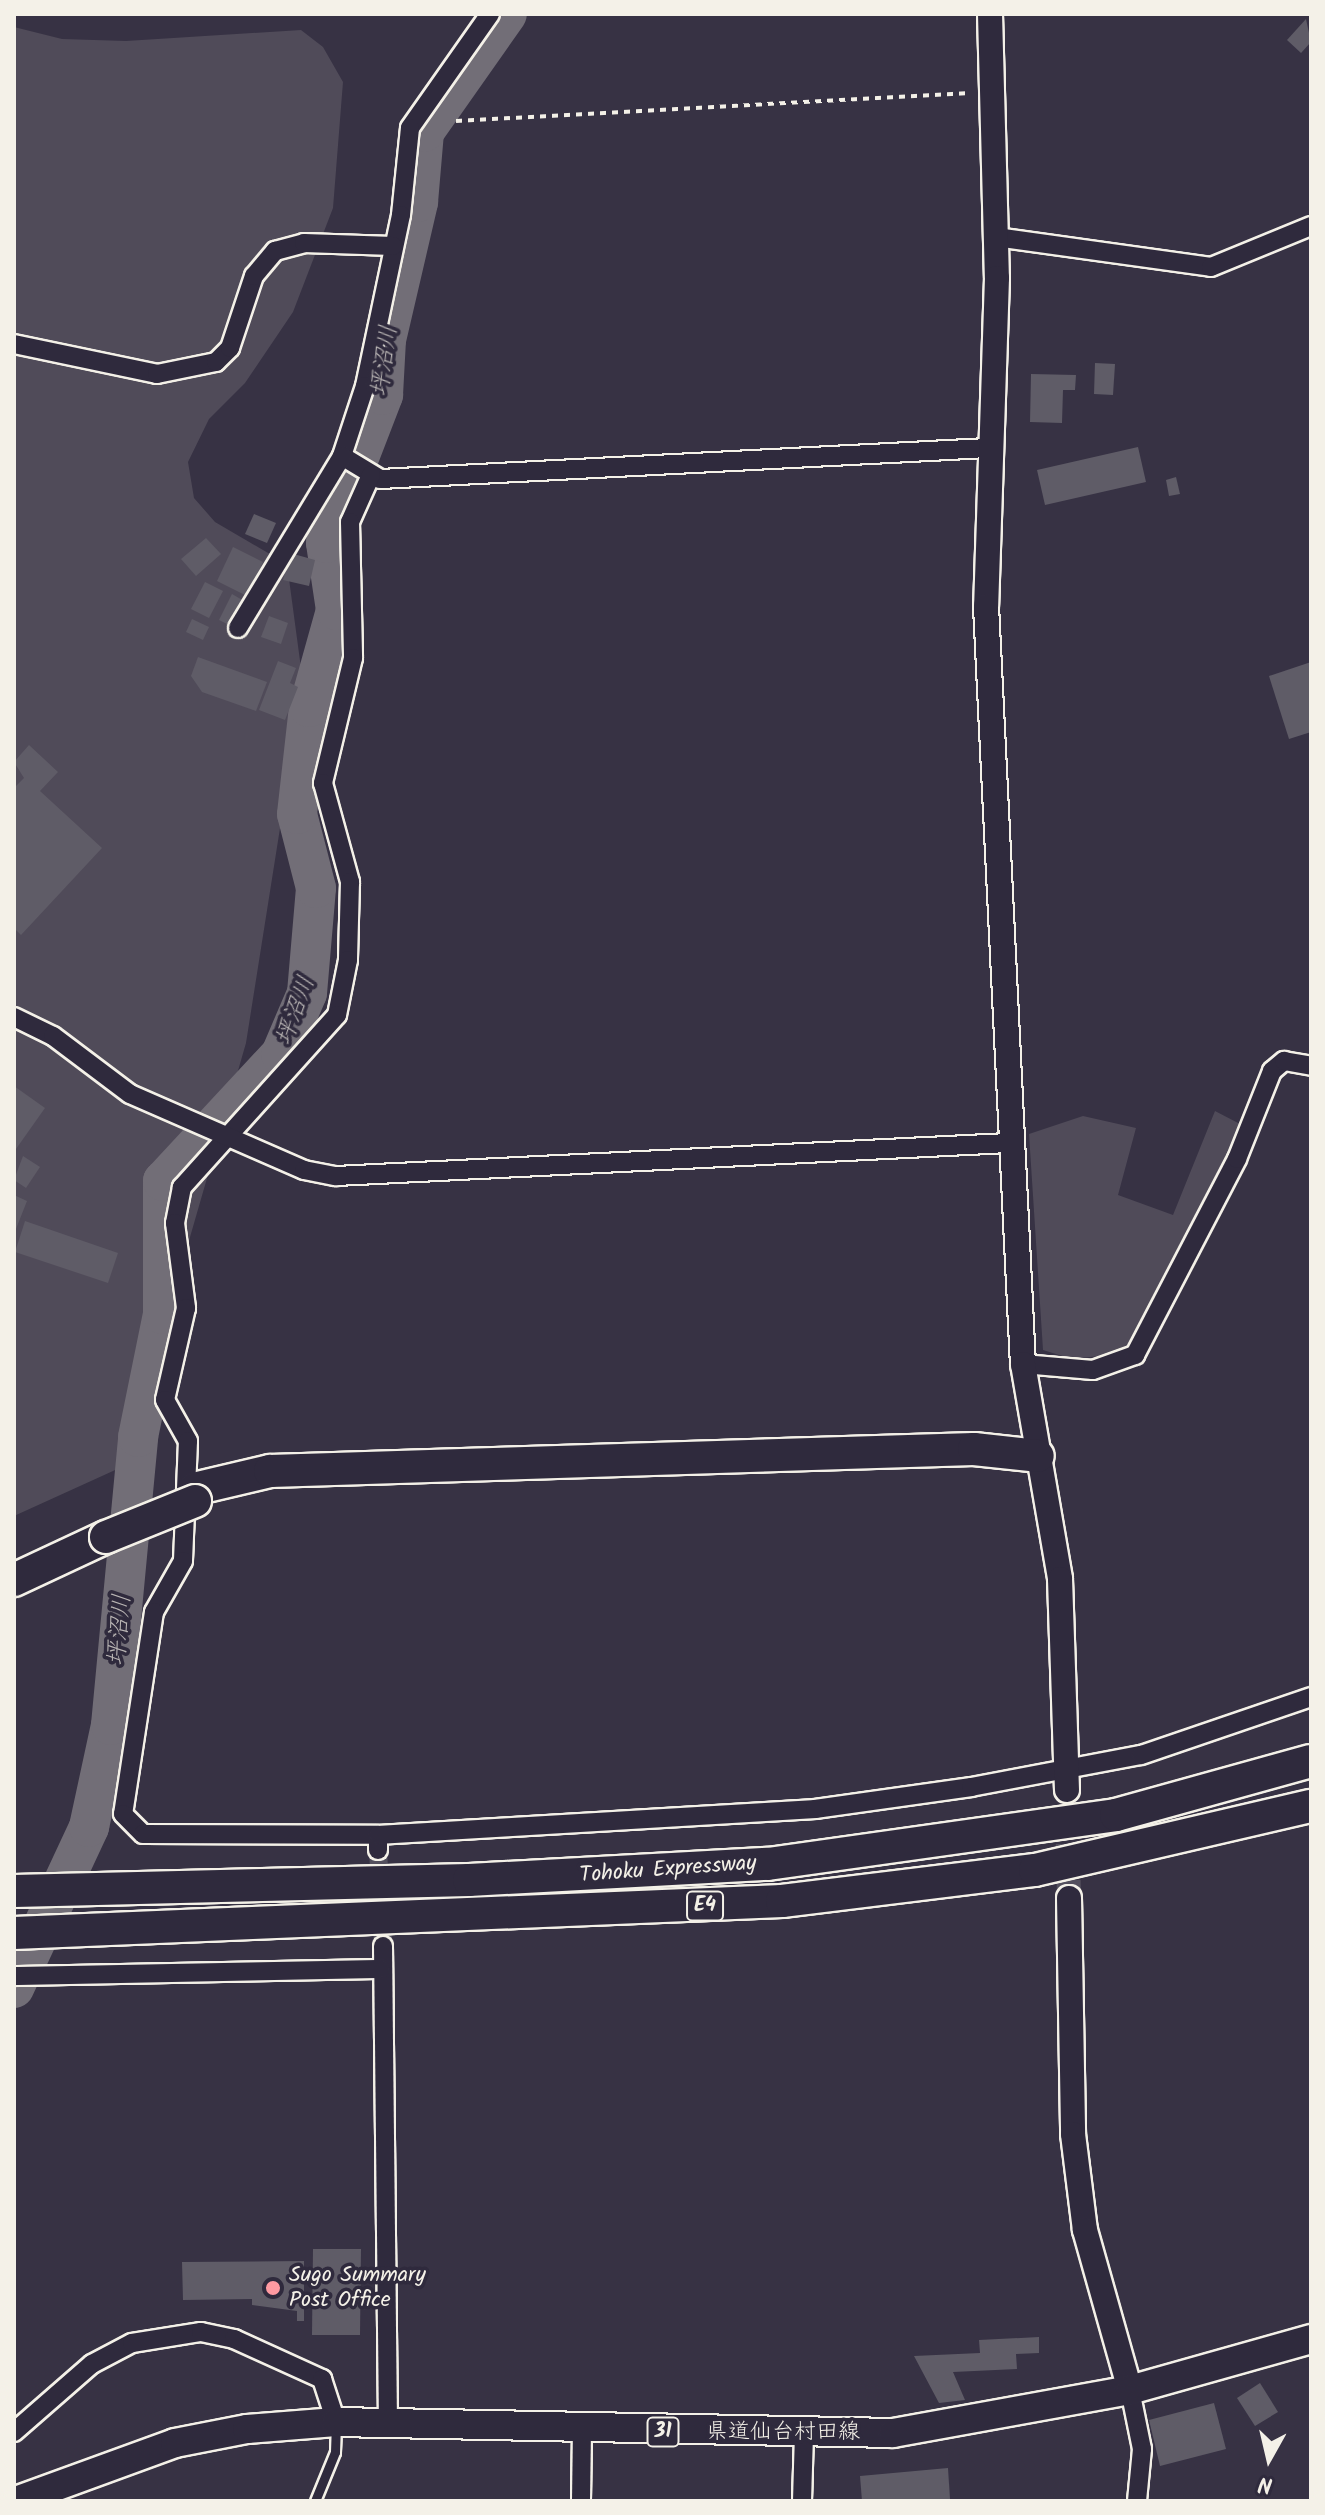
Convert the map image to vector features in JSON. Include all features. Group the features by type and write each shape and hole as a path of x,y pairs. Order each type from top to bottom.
{"highway":[{"path":"14,1565 194,1495 274,1483 960,1470 1038,1456"},
{"path":"14,1580 106,1531"},
{"name":"Tohoku Expressway","path":"16,1891 599,1875 870,1853 1116,1815 1311,1761"},
{"name":"Tohoku Expressway","path":"14,1933 782,1901 1035,1870 1311,1806"}],"main road":[{"name":"県道仙台村田線","path":"16,2501 175,2443 336,2422 804,2435 907,2431 1130,2390 1311,2339"}],"street":[{"path":"490,14 410,128 393,246 365,386 350,522 353,658 323,783 350,882 348,960 337,1015 217,1131 182,1187 175,1223 186,1308 165,1400 188,1441 183,1561 154,1612 123,1814 143,1834 378,1842 815,1809 1067,1780 1311,1697"},
{"path":"990,14 996,237 987,448 986,606 1009,1143 1023,1364 1061,1593 1067,1780"},
{"path":"996,237 1211,267 1311,226"},
{"path":"14,344 157,374 216,362 230,348 254,276 275,251 304,243 393,246"},
{"path":"356,465 987,448"},
{"path":"238,628 356,465"},
{"path":"14,1017 53,1036 130,1094 336,1176 1009,1143"},
{"path":"1023,1364 1093,1370 1135,1355 1237,1159 1272,1071 1284,1061 1311,1066"},
{"path":"1069,1898 1073,2134 1085,2230 1130,2390 1142,2449 1137,2501"},
{"path":"383,1946 388,2423"},
{"path":"14,1976 381,1969"},
{"path":"14,2432 92,2364 132,2343 201,2332 234,2339 322,2379 336,2422"},
{"path":"581,2501 582,2428"},
{"path":"802,2501 804,2435"}],"lane":[{"path":"315,2501 335,2452 336,2422"}],"path":[{"path":"456,121 992,92"}],"shaded area":[{"path":"14,27 62,39 126,41 301,30 323,47 343,82 333,208 293,312 245,383 209,419 188,462 194,498 215,522 287,564 303,683 246,1043 124,1466 14,1516"},
{"path":"1215,1111 1242,1125 1136,1336 1117,1354 1072,1359 1043,1350 1029,1134 1083,1116 1136,1128 1118,1195 1173,1215"}],"building":[{"path":"1306,19 1311,42 1301,53 1287,40"},
{"path":"1095,363 1115,364 1113,395 1094,394"},
{"path":"1031,374 1076,375 1075,390 1063,390 1062,423 1030,422"},
{"path":"1138,447 1146,482 1045,505 1037,470"},
{"path":"1176,477 1180,494 1169,496 1166,480"},
{"path":"254,514 276,523 267,543 245,534"},
{"path":"206,538 221,554 196,576 181,559"},
{"path":"233,547 263,562 247,596 217,581"},
{"path":"290,553 315,560 309,586 283,580"},
{"path":"205,582 223,591 209,618 191,609"},
{"path":"232,594 244,601 231,626 219,620"},
{"path":"269,616 288,623 281,644 261,637"},
{"path":"192,619 209,627 203,640 186,632"},
{"path":"198,657 267,682 256,711 202,692 191,676"},
{"path":"278,661 296,668 290,683 298,687 285,720 259,710"},
{"path":"1311,662 1311,732 1289,739 1269,676"},
{"path":"29,745 58,772 40,791 102,848 21,935 14,928 14,788 24,778 14,762"},
{"path":"14,1086 45,1108 16,1149 14,1147"},
{"path":"23,1156 40,1167 26,1188 14,1180"},
{"path":"14,1195 27,1201 14,1234"},
{"path":"25,1221 118,1253 108,1283 15,1252"},
{"path":"313,2249 361,2249 360,2335 312,2335"},
{"path":"304,2261 304,2321 297,2321 297,2311 252,2305 252,2299 183,2300 182,2262"},
{"path":"1039,2337 1039,2353 1016,2354 1017,2369 953,2372 965,2400 939,2403 914,2356 980,2353 979,2340"},
{"path":"1260,2383 1278,2412 1255,2426 1237,2398"},
{"path":"1214,2403 1226,2449 1160,2466 1149,2420"},
{"path":"948,2468 950,2499 862,2501 860,2476"}],"waterway":[{"name":"坪沼川","path":"14,1988 89,1827 111,1725 138,1437 163,1314 163,1181 281,1054 307,993 316,888 297,814 309,707 336,610 326,543 383,395 386,340 418,202 424,132 507,14"}],"tunnel":[{"path":"1067,1808 1069,1898"},
{"path":"378,1850 383,1946"}],"place":[{"name":"Sugo Summary Post Office","path":"273,2288"}]}
